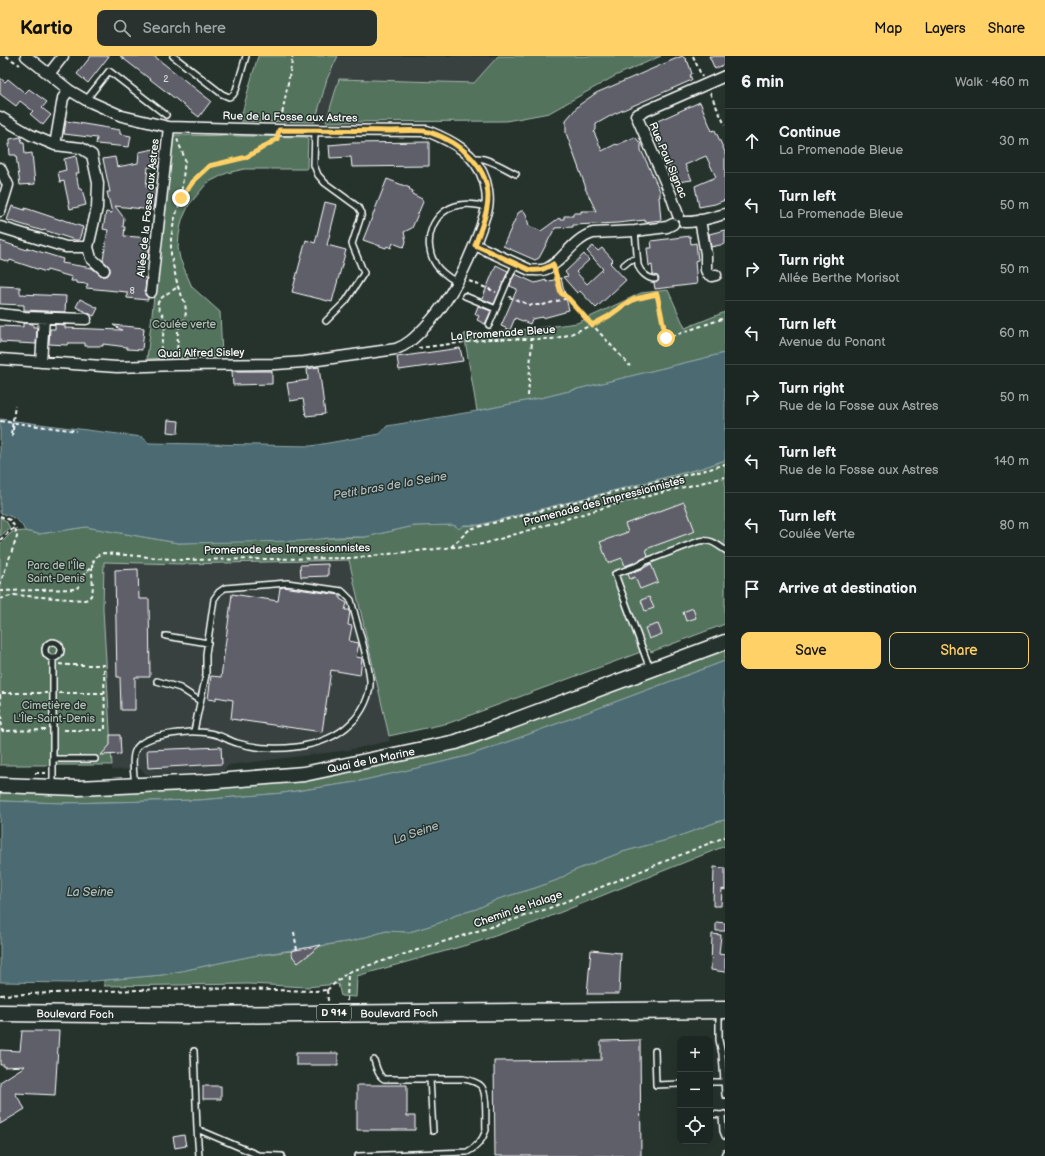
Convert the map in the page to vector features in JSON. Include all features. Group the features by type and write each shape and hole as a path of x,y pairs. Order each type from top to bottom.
{"main road":[{"name":"Boulevard Foch","path":"0,1013 190,1015 722,1010"}],"street":[{"name":"Rue de la Fosse aux Astres","path":"26,56 69,90 86,100 122,116 169,127 279,130 427,131 457,145 472,159 479,168 485,180 487,187 487,207 475,245 458,283 442,308 430,322 402,347"},
{"path":"49,74 63,56"},
{"name":"Rue Paul Signac","path":"681,218 636,115 725,76"},
{"path":"55,145 63,98 69,90"},
{"path":"0,117 31,135 55,145 81,148 92,155 98,183 97,208 88,247 91,258 104,270"},
{"name":"Allée de la Fosse aux Astres","path":"151,292 169,127"},
{"path":"0,168 8,185 0,211"},
{"path":"681,218 689,222 725,214"},
{"path":"475,245 530,270 538,271 546,269 553,264 581,238 589,234 635,231 667,227 673,224 676,227 679,227 683,226 681,218"},
{"path":"700,220 706,254 706,270 708,274 712,276 716,275"},
{"path":"0,227 66,247 88,247"},
{"path":"0,314 25,317 86,319"},
{"path":"41,362 44,318"},
{"name":"Quai Alfred Sisley","path":"0,359 117,368 157,365 276,364 304,362 402,347"},
{"name":"Quai de la Marine","path":"0,785 78,788 204,782 304,774 456,742 725,642"}],"lane":[{"path":"174,56 222,94 229,97 233,95 236,90 246,56"},
{"path":"86,100 109,71 166,115"},
{"path":"315,130 314,165 318,175 325,183 358,207 362,214 352,244 364,273 346,301 326,321"},
{"path":"472,159 476,157 483,158 516,174"},
{"path":"458,283 442,272 437,266 429,248 429,236 440,216 453,206 462,204 487,207"},
{"path":"635,231 639,269 648,278 655,279"},
{"path":"624,265 630,260 637,259"},
{"path":"489,325 516,263"},
{"path":"465,296 496,309"},
{"path":"650,670 615,574 699,541 706,540 712,542 725,550"},
{"path":"135,785 135,752 144,742 155,737 194,731 218,735 236,743 256,747 283,748 310,745 330,738 358,718 367,699 370,681 351,600 342,591 287,583 224,588 219,592 214,599 206,654 206,675 194,731"},
{"path":"166,636 208,644"},
{"path":"53,658 53,787"},
{"path":"157,681 180,688 200,701"},
{"path":"53,759 95,758"},
{"path":"722,1010 719,1040 724,1053 725,1095"},
{"path":"194,1051 199,1156"},
{"path":"655,1051 656,1085 677,1084"},
{"path":"358,1156 467,1152 478,1145 486,1130 484,1092 483,1088 475,1082 463,1079 384,1079 381,1078 374,1060"},
{"path":"430,1079 433,1131"},
{"path":"713,1082 724,1082"},
{"path":"713,1114 724,1114 723,1131 725,1136"},
{"path":"197,1129 258,1155 282,1156"}],"path":[{"path":"181,198 195,179 209,166 247,157 277,139 293,56"},
{"path":"169,127 179,142 185,159 181,198 174,221 171,239 171,256 178,287 186,311 178,329 177,365"},
{"path":"553,264 561,293 568,298 630,366"},
{"path":"469,281 530,305 543,304 568,298"},
{"path":"157,365 166,320 158,303 160,299 178,287"},
{"name":"La Promenade Bleue","path":"402,347 407,349 490,339 552,339 568,335 592,325 635,299 657,294 666,338 725,318"},
{"path":"528,396 532,340"},
{"path":"14,422 12,436 15,406"},
{"path":"0,421 77,431"},
{"path":"450,548 470,529 725,464"},
{"name":"Promenade des Impressionnistes","path":"0,590 76,589 79,580 93,565 95,558 99,554 104,553 182,560 351,558 483,544 616,504 725,477"},
{"path":"0,516 10,520 15,527 17,537 0,584"},
{"path":"0,540 15,527"},
{"path":"0,599 14,595 88,599 92,595 93,565"},
{"name":"Chemin de Halage","path":"327,990 348,972 547,909 725,837"},
{"path":"294,932 297,950"},
{"path":"347,1006 348,972"},
{"path":"0,995 193,988 307,991 327,990 328,1001"},
{"path":"0,1001 4,995"}],"shaded area":[{"path":"338,56 498,56 474,83 339,79 326,122 315,122 327,79"},
{"path":"349,560 390,741 349,750 229,765 222,772 147,775 140,769 112,770 103,609 104,562"}],"green space":[{"path":"258,56 338,56 327,79 315,122 240,121"},
{"path":"498,56 661,56 615,76 549,113 506,121 326,122 339,79 474,83"},
{"name":"Coulée verte","path":"172,135 308,137 307,169 244,169 227,173 207,183 189,205 182,220 178,248 180,259 192,287 220,312 222,356 147,359"},
{"path":"668,290 685,328 725,312 725,353 545,397 477,411 464,334 532,329 577,323 641,293"},
{"path":"725,460 725,624 651,652 649,649 449,723 389,736 349,560 182,564 104,562 103,609 112,765 0,765 0,544 12,532 25,531 39,534 86,527 178,543 365,537 414,526 479,525 702,468"},
{"path":"0,517 6,521 10,528 0,536"},
{"path":"725,647 725,661 516,739 467,756 356,782 283,793 199,800 63,803 0,801 0,789 123,793 345,771"},
{"path":"725,820 725,846 534,923 474,943 357,976 356,997 341,996 338,984 306,987 249,984 104,986 104,980 162,975 252,956 291,951 293,957 309,948 352,941 386,931 409,932 439,923 498,899 557,880 573,871 622,852 674,838"}],"water":[{"name":"Petit bras de la Seine","path":"725,353 725,460 702,468 479,525 464,525 459,529 452,525 414,526 365,537 338,537 301,541 178,543 86,527 39,534 25,531 21,524 15,519 0,513 0,419 142,437 149,443 311,446 380,434 387,426 477,411 545,397"},
{"name":"La Seine","path":"725,661 725,820 674,838 622,852 573,871 557,880 498,899 439,923 409,932 386,931 352,941 252,956 162,975 72,983 0,982 0,801 64,803 199,800 283,793 356,782 467,756"}],"building":[{"path":"91,56 109,56 88,83 77,74"},
{"path":"120,56 154,56 211,101 199,117"},
{"path":"682,56 688,62 692,74 690,75 692,80 614,114 596,124 596,130 594,132 602,151 635,137 641,144 641,150 660,191 659,197 661,220 573,225 573,227 555,228 539,258 535,260 503,246 518,213 521,211 524,211 526,214 529,226 541,231 559,218 564,219 564,216 573,216 573,213 581,213 581,211 596,211 585,188 566,133 566,120 579,105 596,93"},
{"path":"709,56 725,56 725,64 715,69"},
{"path":"0,78 5,82 8,79 25,93 29,89 47,102 42,108 51,115 43,125 30,114 33,111 20,101 16,106 0,94"},
{"path":"700,102 712,131 715,130 725,152 725,200 715,204 699,207 695,186 716,177 706,156 685,165 692,180 678,182 672,170 671,171 651,124"},
{"path":"66,121 120,130 120,134 131,136 129,147 96,144 97,138 64,134"},
{"path":"21,137 22,142 24,142 25,154 32,153 35,184 20,185 16,155 10,155 10,139"},
{"path":"429,142 429,166 352,167 351,157 330,158 329,145 351,143"},
{"path":"159,148 158,168 148,167 146,187 156,189 153,210 115,206 124,218 124,236 150,238 148,259 140,258 139,277 146,278 145,295 148,297 148,300 127,298 127,292 86,288 88,284 71,281 72,277 47,270 46,272 10,260 9,262 0,259 0,241 27,250 28,248 63,259 62,263 92,268 102,276 108,275 110,268 103,260 108,230 103,229 106,212 112,213 107,192 110,192 103,159 115,157 117,167 138,163 139,152"},
{"path":"76,156 79,173 76,173 79,189 82,189 86,205 70,209 64,181 60,182 58,172 66,170 64,159"},
{"path":"387,179 410,188 409,189 413,191 412,194 422,199 423,202 412,228 404,232 406,241 403,247 393,243 391,248 387,246 386,248 363,240"},
{"path":"325,202 337,205 327,245 346,250 332,302 292,292 306,240 315,243"},
{"path":"12,206 25,210 25,208 83,227 79,240 7,220"},
{"path":"725,230 725,244 711,247 709,234"},
{"path":"690,236 691,244 696,243 698,260 695,261 697,284 655,289 654,283 659,279 657,276 653,275 652,265 649,266 647,248 652,248 651,241"},
{"path":"593,246 598,251 602,248 613,260 610,263 626,280 596,308 580,291 577,293 563,277 568,276 565,272 584,254 589,260 576,272 587,284 603,269 587,251"},
{"path":"496,265 508,271 494,304 482,299"},
{"path":"515,274 535,283 561,278 569,310 543,318 532,319 530,324 515,318 510,330 501,326 517,289 510,286"},
{"path":"0,286 20,287 20,294 66,296 65,312 24,310 24,305 0,304"},
{"path":"80,299 98,308 94,316 76,307"},
{"path":"478,306 491,311 485,324 477,320 479,316 475,314"},
{"path":"23,323 33,324 33,327 37,327 36,344 0,342 0,326 23,327"},
{"path":"55,324 65,325 65,328 122,330 113,325 144,328 142,350 127,349 127,347 103,344 103,346 85,346 85,343 68,343 67,345 49,344 50,329 55,329"},
{"path":"460,348 463,361 399,370 397,357"},
{"path":"319,367 325,414 306,416 303,399 290,401 287,383 308,380 307,369"},
{"path":"232,371 272,371 272,384 233,385"},
{"path":"168,420 179,421 178,433 167,432"},
{"path":"684,502 695,531 646,549 648,556 625,566 622,558 608,563 600,542 628,532 625,524"},
{"path":"328,564 328,576 301,577 300,565"},
{"path":"651,564 658,582 640,589 635,577 630,579 628,574"},
{"path":"138,569 139,599 149,599 150,677 135,677 135,710 121,710 120,677 117,677 115,570"},
{"path":"283,587 340,595 340,599 347,603 345,610 350,610 348,625 352,626 349,641 359,643 356,657 362,658 360,675 331,670 322,732 231,719 233,700 216,697 216,700 208,699 211,676 221,677 232,594 278,601 280,588"},
{"path":"649,597 654,608 645,611 641,600"},
{"path":"693,608 696,618 686,621 683,612"},
{"path":"658,624 662,634 649,639 645,628"},
{"path":"110,735 120,735 121,754 101,755 110,745"},
{"path":"221,747 222,764 148,768 147,750"},
{"path":"714,867 725,868 725,890 722,889 721,906 713,906"},
{"path":"716,922 725,923 725,931 716,931"},
{"path":"712,934 721,935 719,954 725,955 725,972 711,970"},
{"path":"321,945 298,963 293,957 291,951"},
{"path":"591,950 621,953 619,994 587,994"},
{"path":"22,1031 59,1031 55,1095 15,1093 25,1109 0,1124 0,1082 25,1066 4,1067 4,1065 0,1065 0,1050 20,1051"},
{"path":"640,1040 641,1156 495,1156 494,1061 601,1060 601,1041"},
{"path":"296,1053 338,1053 338,1065 296,1065"},
{"path":"357,1085 407,1085 407,1116 415,1116 415,1130 357,1130"},
{"path":"203,1086 221,1086 221,1099 203,1099"},
{"path":"184,1135 186,1146 175,1148 173,1137"}],"route":[{"path":"181,198 195,179 209,166 247,157 277,139 279,130 427,131 446,139 466,152 483,175 487,187 487,207 475,245 530,270 538,271 546,269 553,264 561,293 568,298 592,325 635,299 657,294 666,338"}],"park label":[{"name":"Parc de l'Île Saint-Denis","path":"56,571"},
{"name":"Cimetière de L'Île-Saint-Denis","path":"54,711"}]}
